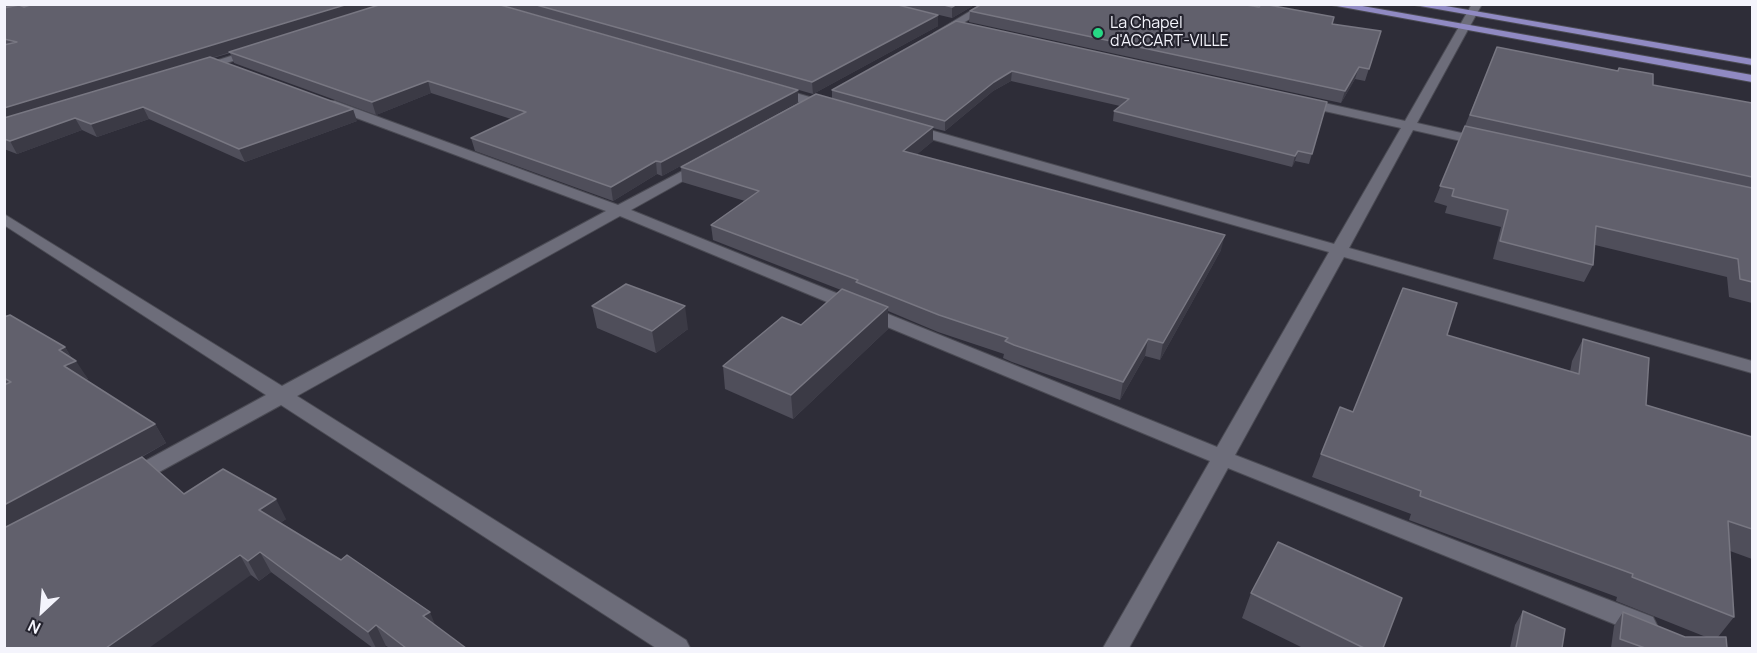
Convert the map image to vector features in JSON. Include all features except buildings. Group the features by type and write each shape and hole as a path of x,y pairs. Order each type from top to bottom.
{"main road":[{"path":"1330,4 1471,15 1752,78"},
{"path":"1414,4 1752,62"}],"street":[{"path":"4,10 29,4"},
{"path":"924,41 990,4"},
{"path":"1116,648 1342,249 1471,15"},
{"path":"931,20 977,30"},
{"path":"183,73 273,45"},
{"path":"216,63 250,75"},
{"path":"759,86 850,112"},
{"path":"795,114 835,92"},
{"path":"317,99 618,210 1223,458 1658,631"},
{"path":"1292,100 1501,146"},
{"path":"896,125 1342,249 1752,367"},
{"path":"117,485 722,153"},
{"path":"4,218 676,648"}],"place":[{"name":"La Chapel d'ACCART-VILLE","path":"1098,33"}]}
